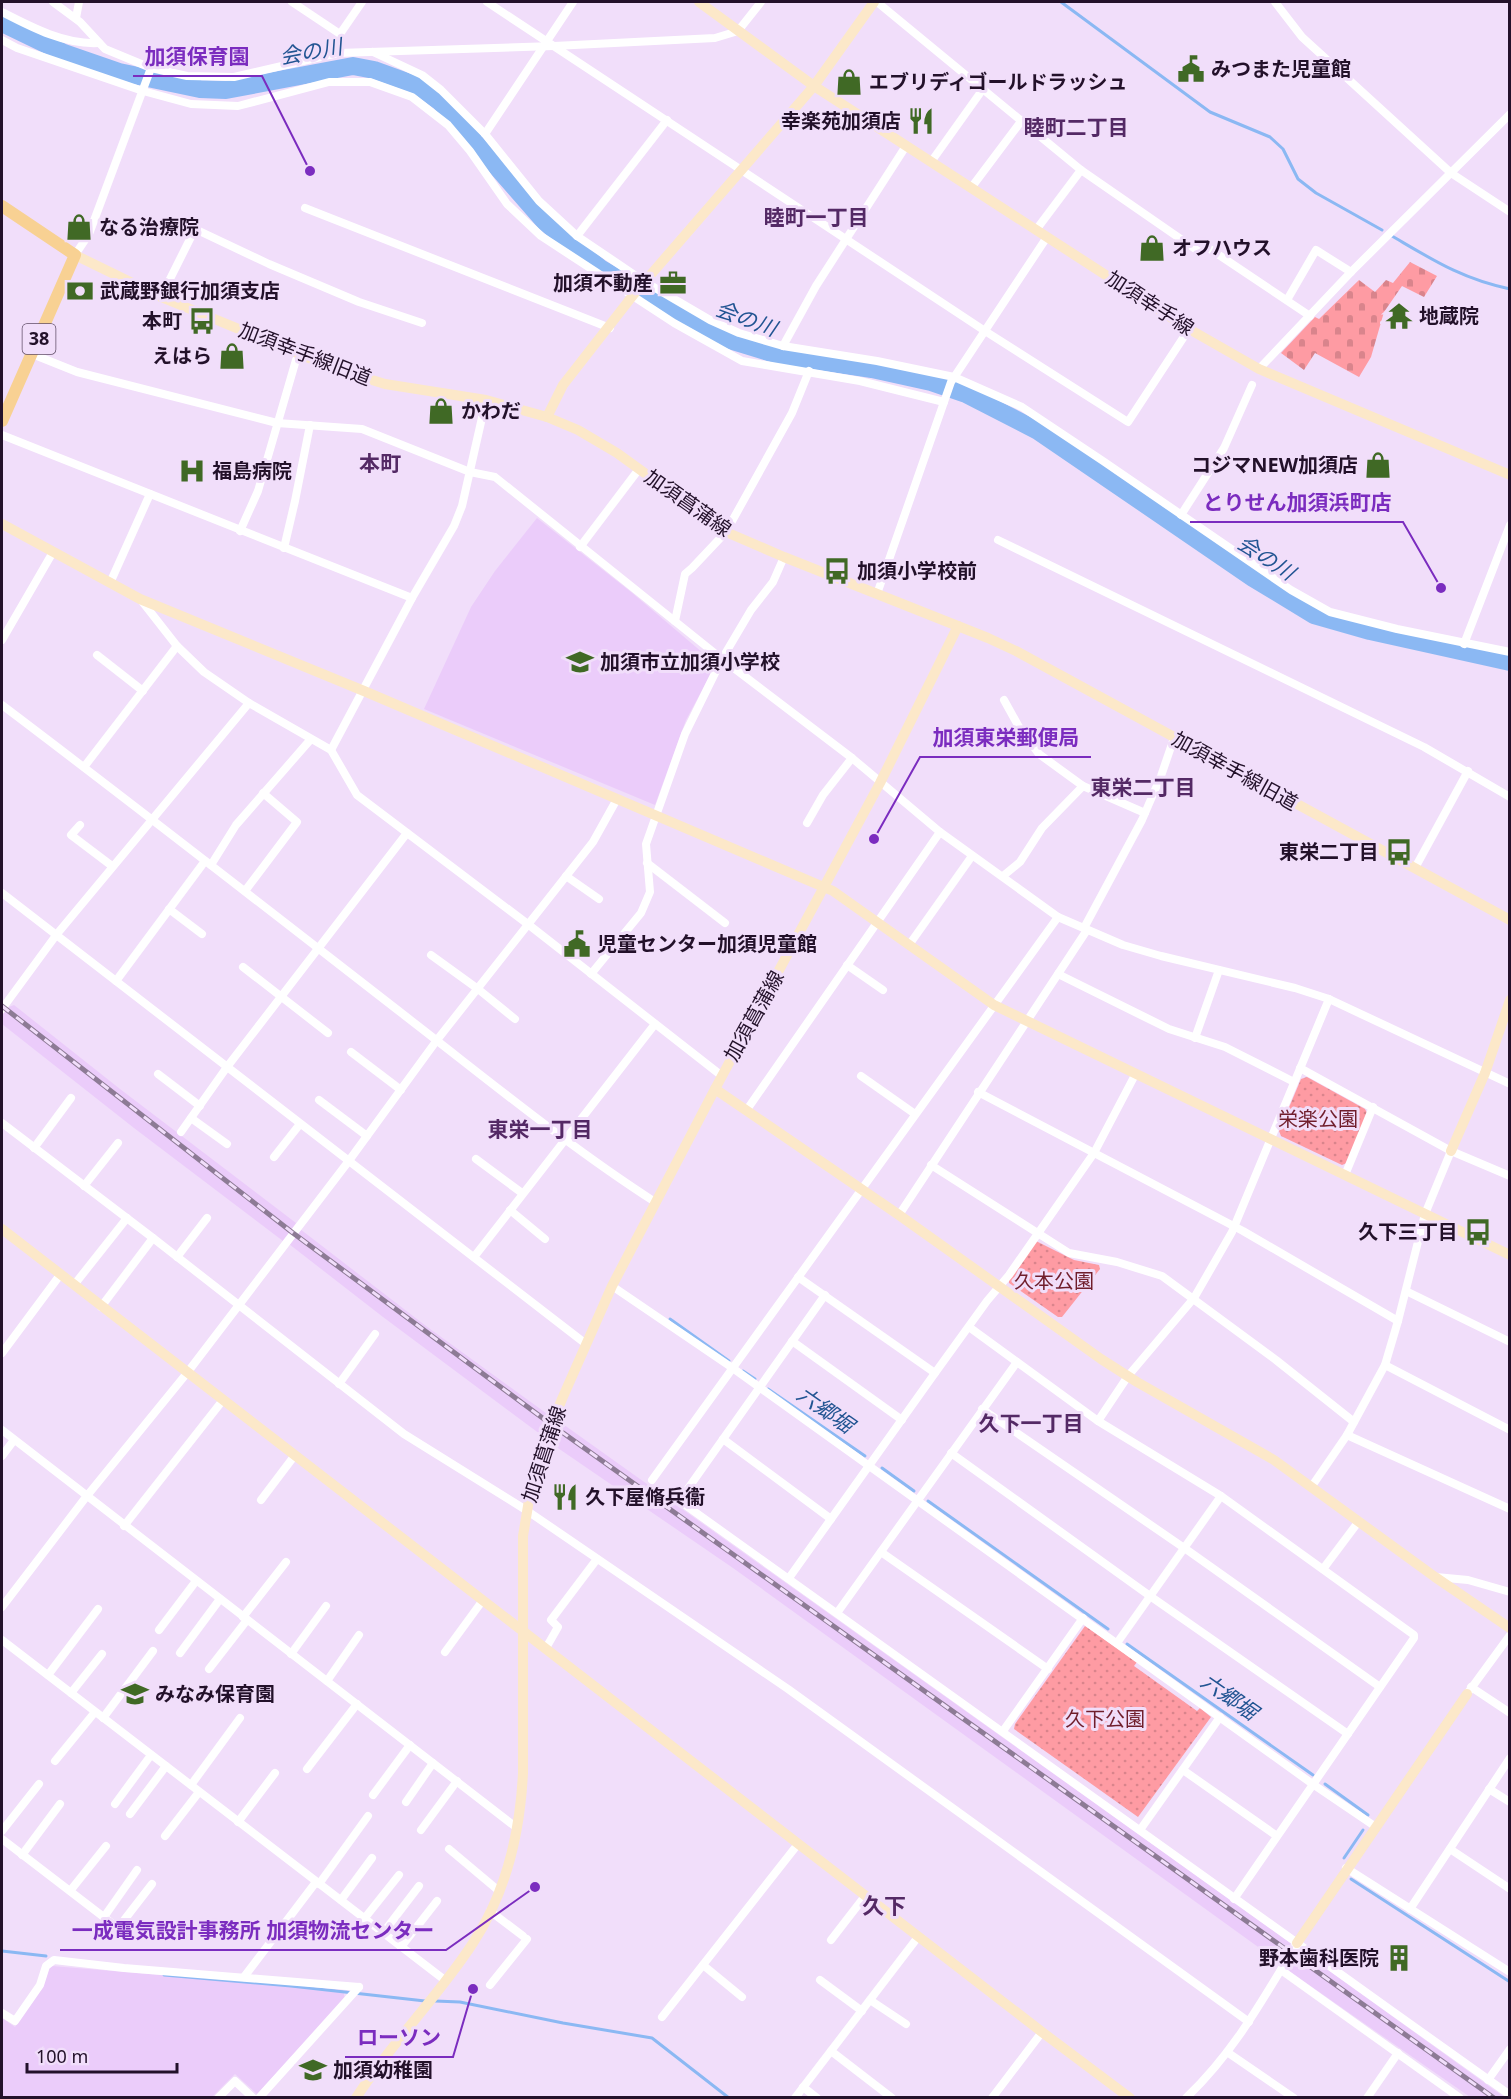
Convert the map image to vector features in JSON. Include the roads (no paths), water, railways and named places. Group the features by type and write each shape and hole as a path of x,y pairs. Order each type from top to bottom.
{"main road":[{"path":"2,206 75,255"},
{"name":"38","path":"2,422 75,255"}],"street":[{"path":"53,2 76,18 105,49 151,68 187,76 234,77 339,53 715,38 738,31 761,2"},
{"path":"76,18 79,2"},
{"path":"292,2 340,34"},
{"path":"339,53 340,34 362,2"},
{"path":"487,2 985,331 1128,422 1189,329"},
{"path":"484,134 548,44 573,2"},
{"name":"加須幸手線","path":"699,2 814,86 1189,329 1259,369 1509,475"},
{"path":"547,417 563,385 610,328 633,295 814,86 875,2 1081,170 1201,253 1207,247 1310,315"},
{"path":"1275,2 1302,36 1451,173 1509,212"},
{"path":"2,12 29,26 82,44 99,44"},
{"path":"2,40 17,48 143,91 191,104 238,106 329,82 370,82 412,98 448,125 470,151 507,204 541,236 674,323 742,361 809,371 945,399"},
{"path":"373,52 422,75 441,90 484,134 539,201 577,236 644,283 710,320 739,333 783,346 877,361 952,379 1022,407 1291,590 1330,612 1464,644 1509,652"},
{"path":"75,255 89,234 151,68"},
{"path":"931,162 983,89"},
{"path":"1259,369 1509,114"},
{"path":"577,236 667,120"},
{"path":"970,188 1022,120"},
{"path":"783,346 811,295 906,146"},
{"path":"1036,230 1081,170"},
{"path":"305,208 610,328"},
{"path":"161,297 195,229 269,264 359,302 423,323"},
{"path":"877,594 952,379 1047,237"},
{"path":"1287,300 1316,250 1351,273"},
{"name":"加須幸手線旧道","path":"75,255 161,297 333,368 385,384 486,400 547,417"},
{"path":"240,531 258,491 298,353"},
{"path":"32,354 77,372 277,423 362,429 470,472 495,477 722,659 852,758 940,832 1058,917 1123,945 1295,988 1329,999 1509,1084"},
{"path":"675,621 685,574 726,532 792,413 809,371"},
{"path":"1181,515 1224,448 1252,385"},
{"path":"331,750 412,598 454,526 462,506 486,400"},
{"name":"加須菖蒲線","path":"356,2097 474,1942 499,1891 512,1853 523,1773 522,1557 526,1510 549,1431 612,1286 880,783 958,626 784,558 726,532 599,441 547,417"},
{"path":"284,548 296,501 310,425"},
{"path":"2,435 412,598"},
{"path":"580,547 639,469"},
{"path":"110,583 150,494"},
{"path":"2,524 140,599 364,690 825,887 994,1005 1509,1255"},
{"path":"1464,644 1509,525"},
{"path":"998,540 1376,723 1467,771 1509,797"},
{"path":"2,640 53,552"},
{"path":"591,974 641,913 650,891 646,844 691,720 722,659 751,610 773,582 784,558"},
{"path":"140,599 177,646 204,672 249,703 331,750 357,795 529,925 722,1076"},
{"name":"加須幸手線旧道","path":"958,626 1052,669 1509,920"},
{"path":"84,767 177,646"},
{"path":"97,656 142,691"},
{"path":"1004,700 1019,727 1039,754 1083,786 1145,813"},
{"path":"2,1009 57,934 151,818 249,703"},
{"path":"2,705 437,1041 655,1202"},
{"path":"899,1215 978,1092 1059,974 1085,929 1145,813 1174,738"},
{"path":"116,981 236,825 311,739"},
{"path":"807,823 823,795 852,758"},
{"path":"1415,868 1467,771"},
{"path":"1003,876 1020,862 1042,828 1083,786"},
{"path":"244,891 297,822 263,793"},
{"path":"2,1607 86,1497 188,1372 437,1041 593,842 617,799"},
{"path":"80,825 71,835 112,866"},
{"path":"746,1111 940,832"},
{"path":"181,1132 227,1067 407,833"},
{"path":"909,945 972,856"},
{"path":"647,863 725,923"},
{"path":"566,876 599,899"},
{"path":"2,893 586,1344"},
{"path":"170,909 202,934"},
{"path":"652,1480 1058,917"},
{"path":"431,955 515,1019"},
{"path":"847,965 883,990"},
{"path":"243,967 328,1033"},
{"path":"1195,1038 1219,970"},
{"path":"1059,974 1169,1029 1225,1047 1294,1082"},
{"path":"1098,1421 1128,1377 1194,1298 1234,1227 1329,999"},
{"path":"1312,1486 1347,1435 1385,1365 1425,1214 1485,1073 1509,1000"},
{"path":"474,1257 655,1024"},
{"path":"351,1052 401,1090"},
{"path":"1300,1068 1451,1150 1509,1176"},
{"path":"159,1074 200,1106"},
{"path":"789,1578 1094,1153 1135,1075"},
{"path":"861,1077 915,1114"},
{"path":"715,1089 899,1215 1058,1330 1128,1377 1266,1455 1312,1486 1435,1577 1509,1628"},
{"path":"978,1092 1234,1227 1398,1321"},
{"path":"34,1148 71,1098"},
{"path":"319,1100 367,1136"},
{"path":"1345,1175 1373,1107"},
{"path":"191,1118 228,1144"},
{"path":"2,1123 405,1434 526,1510 818,1710 1250,2022"},
{"path":"274,1157 300,1124"},
{"path":"84,1186 117,1143"},
{"path":"476,1159 522,1193"},
{"path":"931,1165 1074,1256 1117,1262 1155,1273 1194,1298 1354,1422"},
{"path":"510,1210 545,1239"},
{"path":"74,1285 127,1218"},
{"path":"177,1257 207,1218"},
{"path":"2,1229 918,1937 1130,2097"},
{"path":"101,1307 153,1238"},
{"path":"2,1353 60,1275"},
{"path":"798,1277 935,1373"},
{"path":"612,1286 734,1369 1220,1718 1376,1827"},
{"path":"1406,1291 1509,1342"},
{"path":"825,1295 682,1497 681,1502 1509,2096"},
{"path":"969,1327 1098,1421 1221,1496 1414,1635 1314,1785 1234,1899"},
{"path":"339,1384 375,1334"},
{"path":"792,1341 903,1420"},
{"path":"837,1613 1017,1362"},
{"path":"1385,1365 1509,1430"},
{"path":"124,1526 223,1400"},
{"path":"982,1409 1380,1687"},
{"path":"2,1430 517,1828"},
{"path":"1347,1435 1509,1509"},
{"path":"723,1439 831,1519"},
{"path":"2,1456 14,1440"},
{"path":"951,1453 1348,1734"},
{"path":"261,1500 295,1455"},
{"path":"1117,1643 1221,1496"},
{"path":"1323,1569 1359,1521"},
{"path":"881,1552 1048,1669"},
{"path":"546,1648 558,1628 551,1620 597,1559"},
{"path":"209,1669 286,1562"},
{"path":"1435,1577 1468,1580 1509,1592"},
{"path":"159,1630 196,1581"},
{"path":"180,1653 220,1599"},
{"path":"445,1652 483,1600"},
{"path":"291,1654 326,1606"},
{"path":"48,1675 98,1609"},
{"path":"1003,1731 1083,1618"},
{"path":"327,1682 359,1635"},
{"path":"1186,2097 1200,2085 1250,2022 1297,1943 1346,1869 1509,1635"},
{"path":"2,1640 446,1981"},
{"path":"103,1718 153,1651"},
{"path":"71,1693 102,1654"},
{"path":"1469,1691 1509,1713"},
{"path":"307,1769 357,1704"},
{"path":"56,1761 95,1712"},
{"path":"191,1785 240,1718"},
{"path":"1140,1830 1220,1718"},
{"path":"374,1795 410,1745"},
{"path":"115,1804 151,1755"},
{"path":"1410,1909 1509,1758"},
{"path":"406,1802 433,1763"},
{"path":"130,1814 166,1766"},
{"path":"1183,1770 1278,1836"},
{"path":"238,1822 275,1773"},
{"path":"421,1830 457,1781"},
{"path":"2,1831 39,1784"},
{"path":"1489,1789 1509,1802"},
{"path":"165,1836 199,1792"},
{"path":"22,1855 60,1804"},
{"path":"244,1977 368,1816"},
{"path":"2,1839 118,1928 152,1884"},
{"path":"662,2017 798,1844"},
{"path":"70,1891 106,1846"},
{"path":"449,1849 499,1891"},
{"path":"1450,1849 1509,1889"},
{"path":"341,1900 372,1858"},
{"path":"1346,1869 1509,1972"},
{"path":"104,1917 137,1870"},
{"path":"364,1919 399,1875"},
{"path":"383,1933 419,1886"},
{"path":"831,1940 865,1896"},
{"path":"401,1947 437,1901"},
{"path":"490,1911 525,1937 490,1984"},
{"path":"795,2097 918,1937"},
{"path":"2,2013 15,2021 40,1984 46,1966 54,1960 359,1987 260,2097"},
{"path":"703,1965 742,1997"},
{"path":"1281,1970 1460,2097"},
{"path":"820,1980 862,2011"},
{"path":"870,2000 906,2024"},
{"path":"992,2097 1042,2032"},
{"path":"1488,2080 1509,2049"},
{"path":"831,2051 892,2097"},
{"path":"1227,2052 1294,2097"},
{"path":"1367,2097 1398,2053"},
{"path":"218,2097 235,2081 253,2097"},
{"path":"803,2087 818,2097"}],"waterway":[{"path":"1061,2 1210,112 1270,137 1283,149 1298,179 1316,193 1382,230"},
{"name":"会の川","path":"2,23 64,53 119,72 200,89 226,90 353,66 374,70 418,86 440,102 545,222 600,268 716,336 778,355 872,369 931,382 966,394 1038,431 1253,578 1314,615 1370,631 1510,662"},
{"path":"1392,236 1462,274 1510,289"},
{"name":"六郷堀","path":"670,1319 729,1361"},
{"name":"六郷堀","path":"743,1371 755,1379"},
{"name":"六郷堀","path":"768,1389 865,1456"},
{"name":"六郷堀","path":"882,1468 914,1491"},
{"name":"六郷堀","path":"928,1501 1108,1629"},
{"name":"六郷堀","path":"1127,1644 1313,1775"},
{"name":"六郷堀","path":"1325,1784 1368,1815"},
{"name":"六郷堀","path":"1344,1858 1363,1830"},
{"name":"六郷堀","path":"1351,1879 1510,1982"},
{"path":"2,1951 46,1956"},
{"path":"164,1975 425,2001"},
{"path":"435,2001 460,2002 652,2038 729,2098"}],"railway":[{"path":"2,1006 293,1233 552,1425 1494,2098"}],"place":[{"name":"みつまた児童館","path":"1191,69"},
{"name":"エブリディゴールドラッシュ","path":"849,82"},
{"name":"幸楽苑加須店","path":"921,121"},
{"name":"加須保育園","path":"310,171"},
{"name":"なる治療院","path":"79,227"},
{"name":"オフハウス","path":"1152,248"},
{"name":"加須不動産","path":"673,283"},
{"name":"武蔵野銀行加須支店","path":"80,291"},
{"name":"地蔵院","path":"1399,316"},
{"name":"本町","path":"202,321"},
{"name":"えはら","path":"232,356"},
{"name":"かわだ","path":"441,411"},
{"name":"コジマNEW加須店","path":"1378,465"},
{"name":"福島病院","path":"192,471"},
{"name":"加須小学校前","path":"837,571"},
{"name":"とりせん加須浜町店","path":"1441,588"},
{"name":"加須市立加須小学校","path":"580,662"},
{"name":"加須東栄郵便局","path":"874,839"},
{"name":"東栄二丁目","path":"1399,852"},
{"name":"児童センター加須児童館","path":"577,944"},
{"name":"久下三丁目","path":"1478,1232"},
{"name":"久下屋脩兵衞","path":"565,1497"},
{"name":"みなみ保育園","path":"135,1694"},
{"name":"一成電気設計事務所 加須物流センター","path":"535,1887"},
{"name":"野本歯科医院","path":"1399,1958"},
{"name":"ローソン","path":"473,1989"},
{"name":"加須幼稚園","path":"313,2070"}],"district":[{"name":"睦町二丁目","path":"1076,128"},
{"name":"睦町一丁目","path":"816,218"},
{"name":"本町","path":"380,464"},
{"name":"東栄二丁目","path":"1143,788"},
{"name":"東栄一丁目","path":"540,1130"},
{"name":"久下一丁目","path":"1031,1424"},
{"name":"久下","path":"884,1906"}],"park label":[{"name":"栄楽公園","path":"1318,1119"},
{"name":"久本公園","path":"1054,1281"},
{"name":"久下公園","path":"1105,1719"}]}
